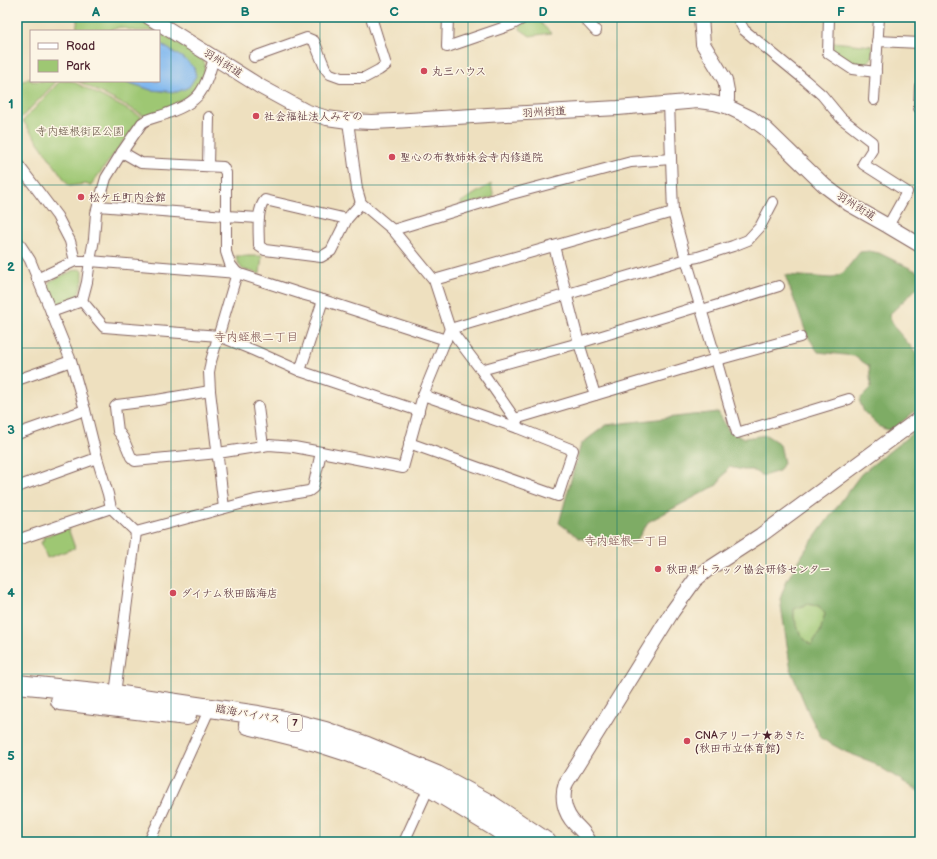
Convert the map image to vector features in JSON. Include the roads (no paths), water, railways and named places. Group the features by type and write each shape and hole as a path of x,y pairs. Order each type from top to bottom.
{"highway":[{"name":"臨海バイパス","path":"17,684 115,694 207,713 246,725 316,742 350,753 429,787 494,826 517,842"},
{"name":"臨海バイパス","path":"17,696 207,713 258,715 325,731 437,775 490,804 547,842"}],"street":[{"name":"羽州街道","path":"149,17 261,87 306,111 327,118 348,121 394,121 618,108 698,101 726,106 751,118 766,129 825,186 849,204 920,245"},
{"path":"254,57 307,38 314,41 325,68 330,74 340,78 364,78 386,65 370,17"},
{"path":"448,17 447,47 511,25 522,20 524,17"},
{"path":"583,17 596,31"},
{"path":"701,17 703,44 725,80 727,91 726,106"},
{"path":"738,17 744,30 805,80 822,95 841,118 872,142 872,150 863,164 907,192 888,226"},
{"path":"829,17 828,53 852,69 876,72"},
{"path":"874,100 879,17"},
{"path":"877,41 920,43"},
{"path":"82,301 87,282 94,240 96,213 106,178 142,123 183,107 201,92 214,58"},
{"path":"919,108 920,86"},
{"path":"669,103 673,212 737,433 849,399"},
{"path":"208,166 209,117"},
{"path":"348,121 357,189 361,203 393,230 434,280 450,330 482,370 516,423"},
{"path":"122,152 140,163 223,167 226,173 226,252 230,264 237,273"},
{"path":"393,230 508,194 631,162 670,159"},
{"path":"17,163 57,216 70,241 75,261"},
{"path":"347,219 265,200 262,204 259,218 259,246 265,250 321,257 331,251 347,219 361,203"},
{"path":"450,330 733,246 748,240 760,227 773,202"},
{"path":"98,206 259,218"},
{"path":"434,280 673,212"},
{"path":"17,240 30,260 71,361 111,508 136,532"},
{"path":"554,246 595,395"},
{"path":"38,279 75,261 237,273 446,340"},
{"path":"224,508 210,391 210,372 211,361 237,273"},
{"path":"482,370 780,286"},
{"path":"300,371 322,300"},
{"path":"51,312 82,301"},
{"path":"82,301 104,327 219,336 300,371 419,411"},
{"path":"210,391 117,405 115,407 118,431 123,438 131,457 135,461 218,453 269,445 294,447 403,468 423,395 450,330"},
{"path":"516,423 595,395 800,337"},
{"path":"18,376 71,361"},
{"path":"409,443 558,496 573,450 516,423 423,395"},
{"path":"258,407 264,446"},
{"path":"17,434 85,410"},
{"path":"589,842 582,830 574,824 565,806 564,790 566,783 672,612 695,580 707,570 761,536 920,418"},
{"path":"136,532 255,500 309,491 313,488 321,452"},
{"path":"17,487 97,458"},
{"path":"17,540 111,508"},
{"path":"115,694 136,532"},
{"path":"149,842 207,713"},
{"path":"404,842 429,787"}],"water":[{"path":"160,44 186,60 194,68 196,76 189,87 177,92 151,90 127,82 160,82"}],"place":[{"name":"丸三ハウス","path":"424,71"},
{"name":"社会福祉法人みその","path":"256,116"},
{"name":"聖心の布教姉妹会寺内修道院","path":"392,157"},
{"name":"松ケ丘町内会館","path":"81,197"},
{"name":"秋田県トラック協会研修センター","path":"658,569"},
{"name":"ダイナム秋田臨海店","path":"173,593"},
{"name":"CNAアリーナ★あきた (秋田市立体育館)","path":"687,741"}],"district":[{"name":"寺内蛭根二丁目","path":"256,337"},
{"name":"寺内蛭根一丁目","path":"626,541"}],"park label":[{"name":"寺内蛭根街区公園","path":"80,131"}]}
